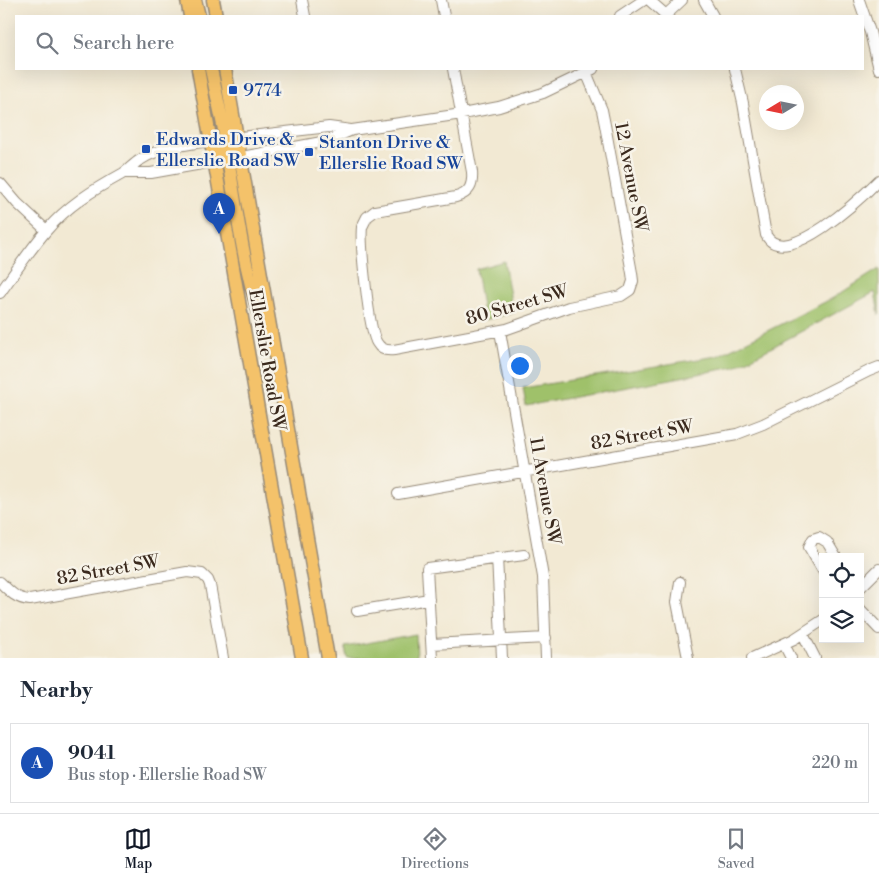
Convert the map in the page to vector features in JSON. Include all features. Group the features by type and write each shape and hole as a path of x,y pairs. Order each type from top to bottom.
{"main road":[{"path":"187,0 190,15"},
{"path":"195,0 199,15"},
{"path":"213,0 216,15"},
{"name":"Ellerslie Road SW","path":"198,70 302,658"},
{"path":"211,70 232,138"},
{"name":"Ellerslie Road SW","path":"225,70 232,138 241,157 328,658"},
{"path":"210,141 224,152 228,159 248,271 259,315 277,361"}],"street":[{"path":"302,0 305,15"},
{"path":"441,0 444,15"},
{"path":"622,15 644,0"},
{"path":"649,0 665,15"},
{"path":"667,15 682,0"},
{"path":"704,0 712,15"},
{"path":"859,0 870,32 879,69"},
{"path":"453,70 462,114"},
{"path":"735,70 743,103 766,235 772,242 777,245 786,245 823,228 848,210 879,180"},
{"path":"124,173 151,173 327,141 352,130 462,114 512,103 558,86 590,71"},
{"name":"12 Avenue SW","path":"590,71 605,125 632,273 633,281 630,290"},
{"name":"80 Street SW","path":"462,114 472,172 470,189 456,197 375,212 367,217 361,231 368,304 375,340 381,348 388,351 500,330 569,307 622,296 630,290"},
{"path":"0,293 46,230 78,200 102,184 124,173 140,160 151,155 210,141 329,126 352,130"},
{"path":"0,183 17,203 46,230"},
{"name":"11 Avenue SW","path":"500,330 543,577 546,658"},
{"name":"82 Street SW","path":"398,494 737,434 763,424 879,367"},
{"path":"819,564 809,547 813,539 818,537 824,539 833,553"},
{"path":"432,658 428,568 497,557 524,555"},
{"path":"497,557 502,658"},
{"path":"864,584 879,570"},
{"name":"82 Street SW","path":"0,582 10,592 20,598 30,600 192,572 202,574 210,585 223,658"},
{"path":"680,582 677,598 688,658"},
{"path":"357,611 429,599"},
{"path":"864,613 879,629"},
{"path":"752,658 804,634 819,623"},
{"path":"804,634 815,658"},
{"path":"432,644 546,638"},
{"path":"784,644 791,658"}],"green space":[{"path":"504,261 513,313 484,320 476,269"},
{"path":"879,269 879,315 875,292 735,367 526,406 523,388 717,356 833,298"},
{"path":"416,634 417,658 347,658 345,647"}],"place":[{"name":"9774","path":"233,90"},
{"name":"Edwards Drive & Ellerslie Road SW","path":"146,149"},
{"name":"Stanton Drive & Ellerslie Road SW","path":"309,152"},
{"name":"9041","path":"219,234"}]}
